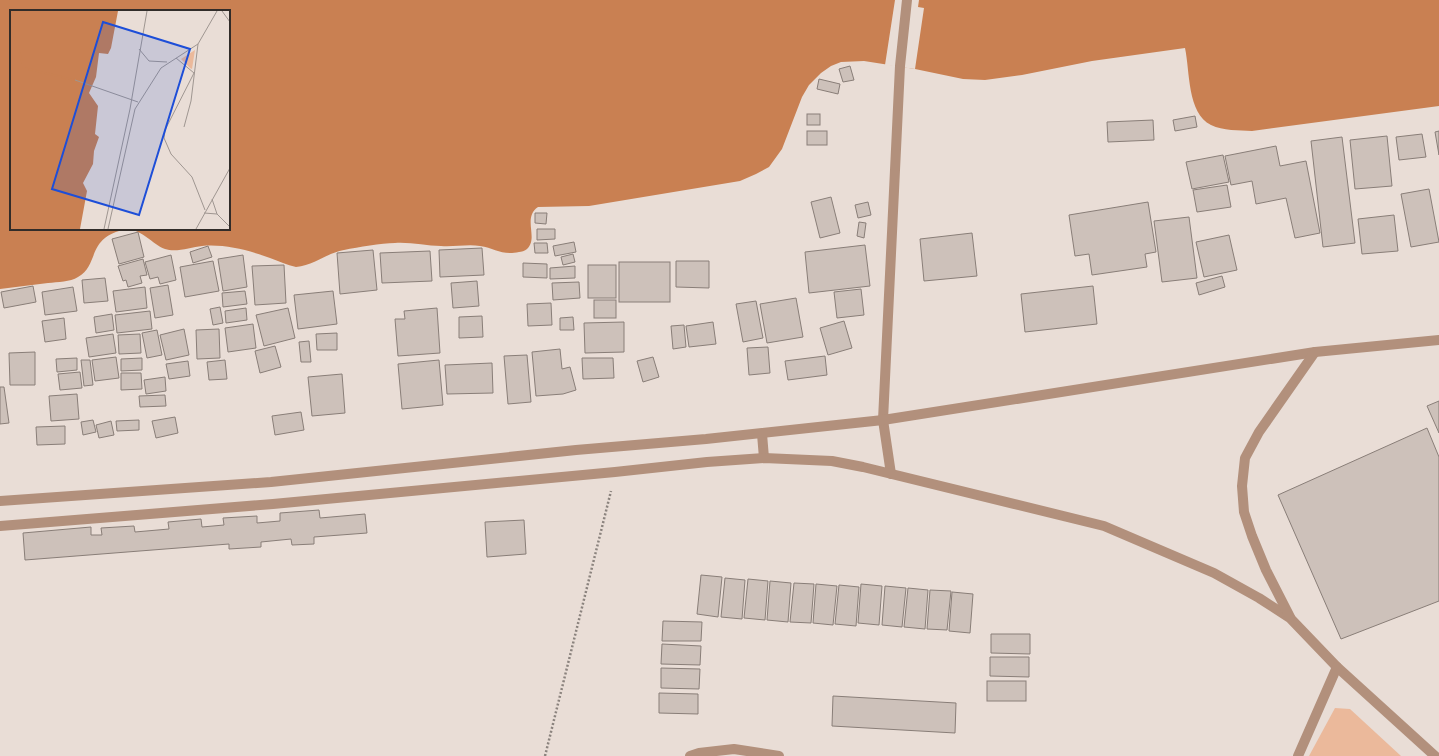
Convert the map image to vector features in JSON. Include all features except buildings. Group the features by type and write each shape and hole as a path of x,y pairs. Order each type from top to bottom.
{"street":[{"path":"891,474 883,420 900,66 907,0"},
{"path":"0,501 271,482 576,450 762,434 883,420 1315,352 1439,340"},
{"path":"1290,618 1266,570 1252,536 1244,512 1242,486 1245,458 1258,432 1315,352"},
{"path":"762,434 764,458"},
{"path":"0,526 265,504 615,472 707,462 764,458 832,462 863,467 1104,526 1214,573 1259,598 1290,618 1336,667 1435,756"},
{"path":"1298,756 1336,667"},
{"path":"690,756 699,753 734,750 779,756"}],"path":[{"path":"545,756 615,472"}],"shaded area":[{"path":"0,0 1439,0 1439,106 1252,131 1231,130 1216,127 1203,119 1194,101 1191,91 1185,48 1092,61 1022,75 985,80 963,79 915,69 864,61 841,62 831,66 821,73 809,85 802,97 782,149 769,167 740,181 589,206 538,207 533,212 531,217 532,239 527,249 522,252 508,253 475,245 446,246 389,243 363,246 338,252 309,264 296,267 253,252 236,248 202,246 179,250 169,250 159,246 139,232 133,230 230,230 230,10 10,10 10,230 127,230 109,235 102,241 89,266 78,277 64,282 0,289"},
{"path":"1335,708 1350,709 1401,756 1309,756"}],"pier":[{"path":"895,0 919,0 918,7 924,8 915,69 885,65"}]}
